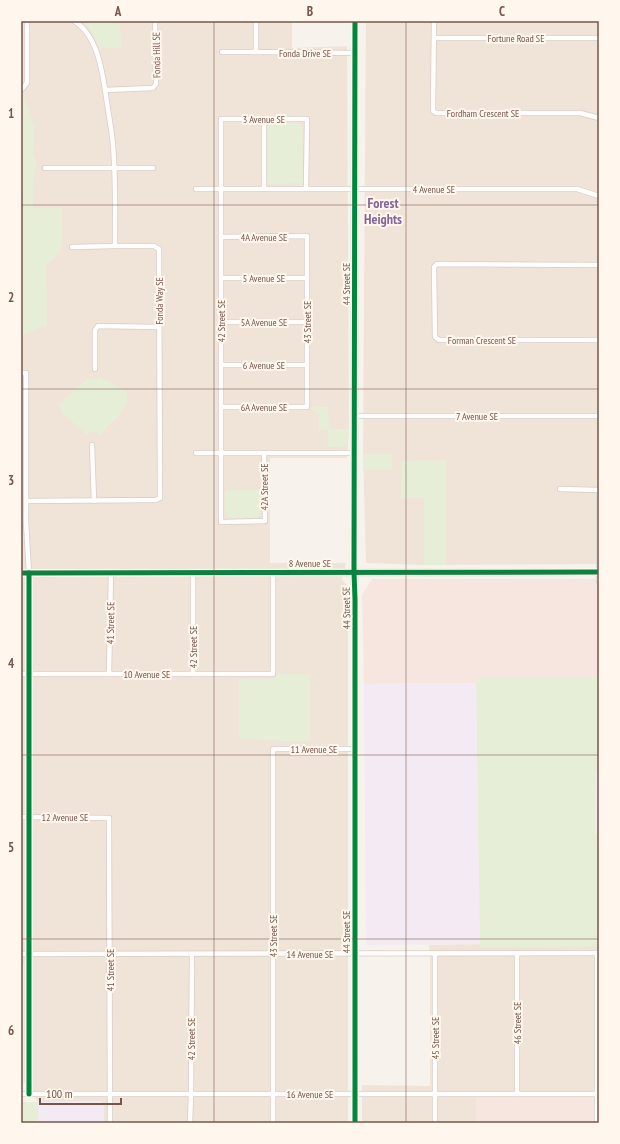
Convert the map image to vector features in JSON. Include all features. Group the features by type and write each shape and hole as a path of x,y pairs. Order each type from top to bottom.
{"street":[{"path":"21,90 27,83 27,21"},
{"path":"72,247 115,246 115,169 105,90 97,52 81,25 74,21"},
{"name":"Fonda Hill SE","path":"105,90 153,88 156,84 155,21"},
{"path":"256,21 256,52"},
{"name":"44 Street SE","path":"355,1123 354,572 356,21"},
{"name":"Fordham Crescent SE","path":"434,21 433,111 436,113 580,113 599,118"},
{"name":"Fortune Road SE","path":"434,38 599,38"},
{"name":"Fonda Drive SE","path":"222,52 355,53"},
{"path":"264,119 264,189"},
{"name":"3 Avenue SE","path":"221,120 307,120 306,189"},
{"name":"42 Street SE","path":"221,120 221,522"},
{"path":"45,168 152,168"},
{"name":"4 Avenue SE","path":"196,189 577,189 599,196"},
{"name":"4A Avenue SE","path":"221,237 307,236"},
{"name":"43 Street SE","path":"307,236 307,407"},
{"name":"Fonda Way SE","path":"26,501 156,500 160,498 159,249 154,246 115,246"},
{"name":"Forman Crescent SE","path":"599,265 437,264 434,267 435,337 439,340 599,340"},
{"name":"5 Avenue SE","path":"221,278 307,278"},
{"name":"5A Avenue SE","path":"221,322 307,322"},
{"path":"95,369 95,330 98,326 159,327"},
{"name":"6 Avenue SE","path":"221,365 307,365"},
{"path":"23,373 26,534 29,573 30,674 29,1094"},
{"name":"6A Avenue SE","path":"221,407 307,407"},
{"name":"7 Avenue SE","path":"355,416 599,416"},
{"path":"92,445 94,501"},
{"path":"196,453 355,453"},
{"name":"42A Street SE","path":"221,522 265,521 264,453"},
{"path":"560,489 599,490"},
{"path":"599,494 599,581"},
{"name":"41 Street SE","path":"109,674 111,572"},
{"name":"42 Street SE","path":"193,572 193,674"},
{"name":"10 Avenue SE","path":"21,674 273,674 273,572"},
{"name":"8 Avenue SE","path":"21,573 599,572"},
{"name":"43 Street SE","path":"273,750 273,1123"},
{"name":"11 Avenue SE","path":"273,750 355,750"},
{"name":"12 Avenue SE","path":"21,817 109,818"},
{"name":"41 Street SE","path":"109,818 110,1123"},
{"name":"46 Street SE","path":"517,953 517,1094"},
{"path":"596,1123 598,1094 598,953"},
{"name":"14 Avenue SE","path":"21,954 598,953"},
{"name":"42 Street SE","path":"190,1123 192,954"},
{"name":"45 Street SE","path":"435,954 435,1123"},
{"name":"16 Avenue SE","path":"21,1094 598,1094"}],"shaded area":[{"path":"21,21 292,21 292,48 347,46 349,429 347,458 270,458 270,563 346,563 342,580 348,586 348,1123 104,1123 104,1104 101,1101 38,1102 24,1082 24,965 21,962"},
{"path":"366,21 599,21 599,564 424,565 366,563 363,454"},
{"path":"372,579 599,579 599,678 478,678 476,683 364,684 362,595"},
{"path":"476,683 480,944 366,945 364,684"},
{"path":"596,771 599,771 599,834 595,834"},
{"path":"480,944 480,947 599,946 599,1123 476,1094 476,1123 362,1123 362,1085 430,1086 429,945"},
{"path":"21,962 24,965 24,1082 21,1086"},
{"path":"476,1094 597,1094 597,1123 476,1123"},
{"path":"101,1101 104,1104 104,1123 38,1123 38,1102"}],"green space":[{"path":"83,21 120,21 121,48 100,48 93,34"},
{"path":"21,96 24,96 34,128 33,156 36,157 36,166 33,185 33,208 62,208 62,242 60,251 46,266 47,325 21,336"},
{"path":"271,123 298,123 302,127 303,183 268,184 268,125"},
{"path":"100,377 127,392 127,404 122,412 100,435 94,432 87,434 63,414 59,404 88,378 96,380"},
{"path":"313,407 328,407 329,429 349,429 348,440 345,446 328,447 328,430 319,430 319,414 311,409"},
{"path":"363,454 392,454 392,470 363,470"},
{"path":"446,460 446,565 424,565 424,498 401,498 402,461"},
{"path":"225,490 261,490 262,506 259,516 256,518 233,518 229,516 225,508"},
{"path":"278,674 310,674 310,741 241,739 239,736 239,679 271,679 275,678"},
{"path":"478,678 599,678 599,771 596,771 595,833 599,834 599,946 480,947 476,683"},
{"path":"21,1102 38,1102 38,1123 21,1123"}],"cycle path":[{"path":"355,21 355,1123"},
{"path":"21,573 599,572"},
{"path":"29,573 29,1094"}],"district":[{"name":"Forest Heights","path":"383,212"}]}
